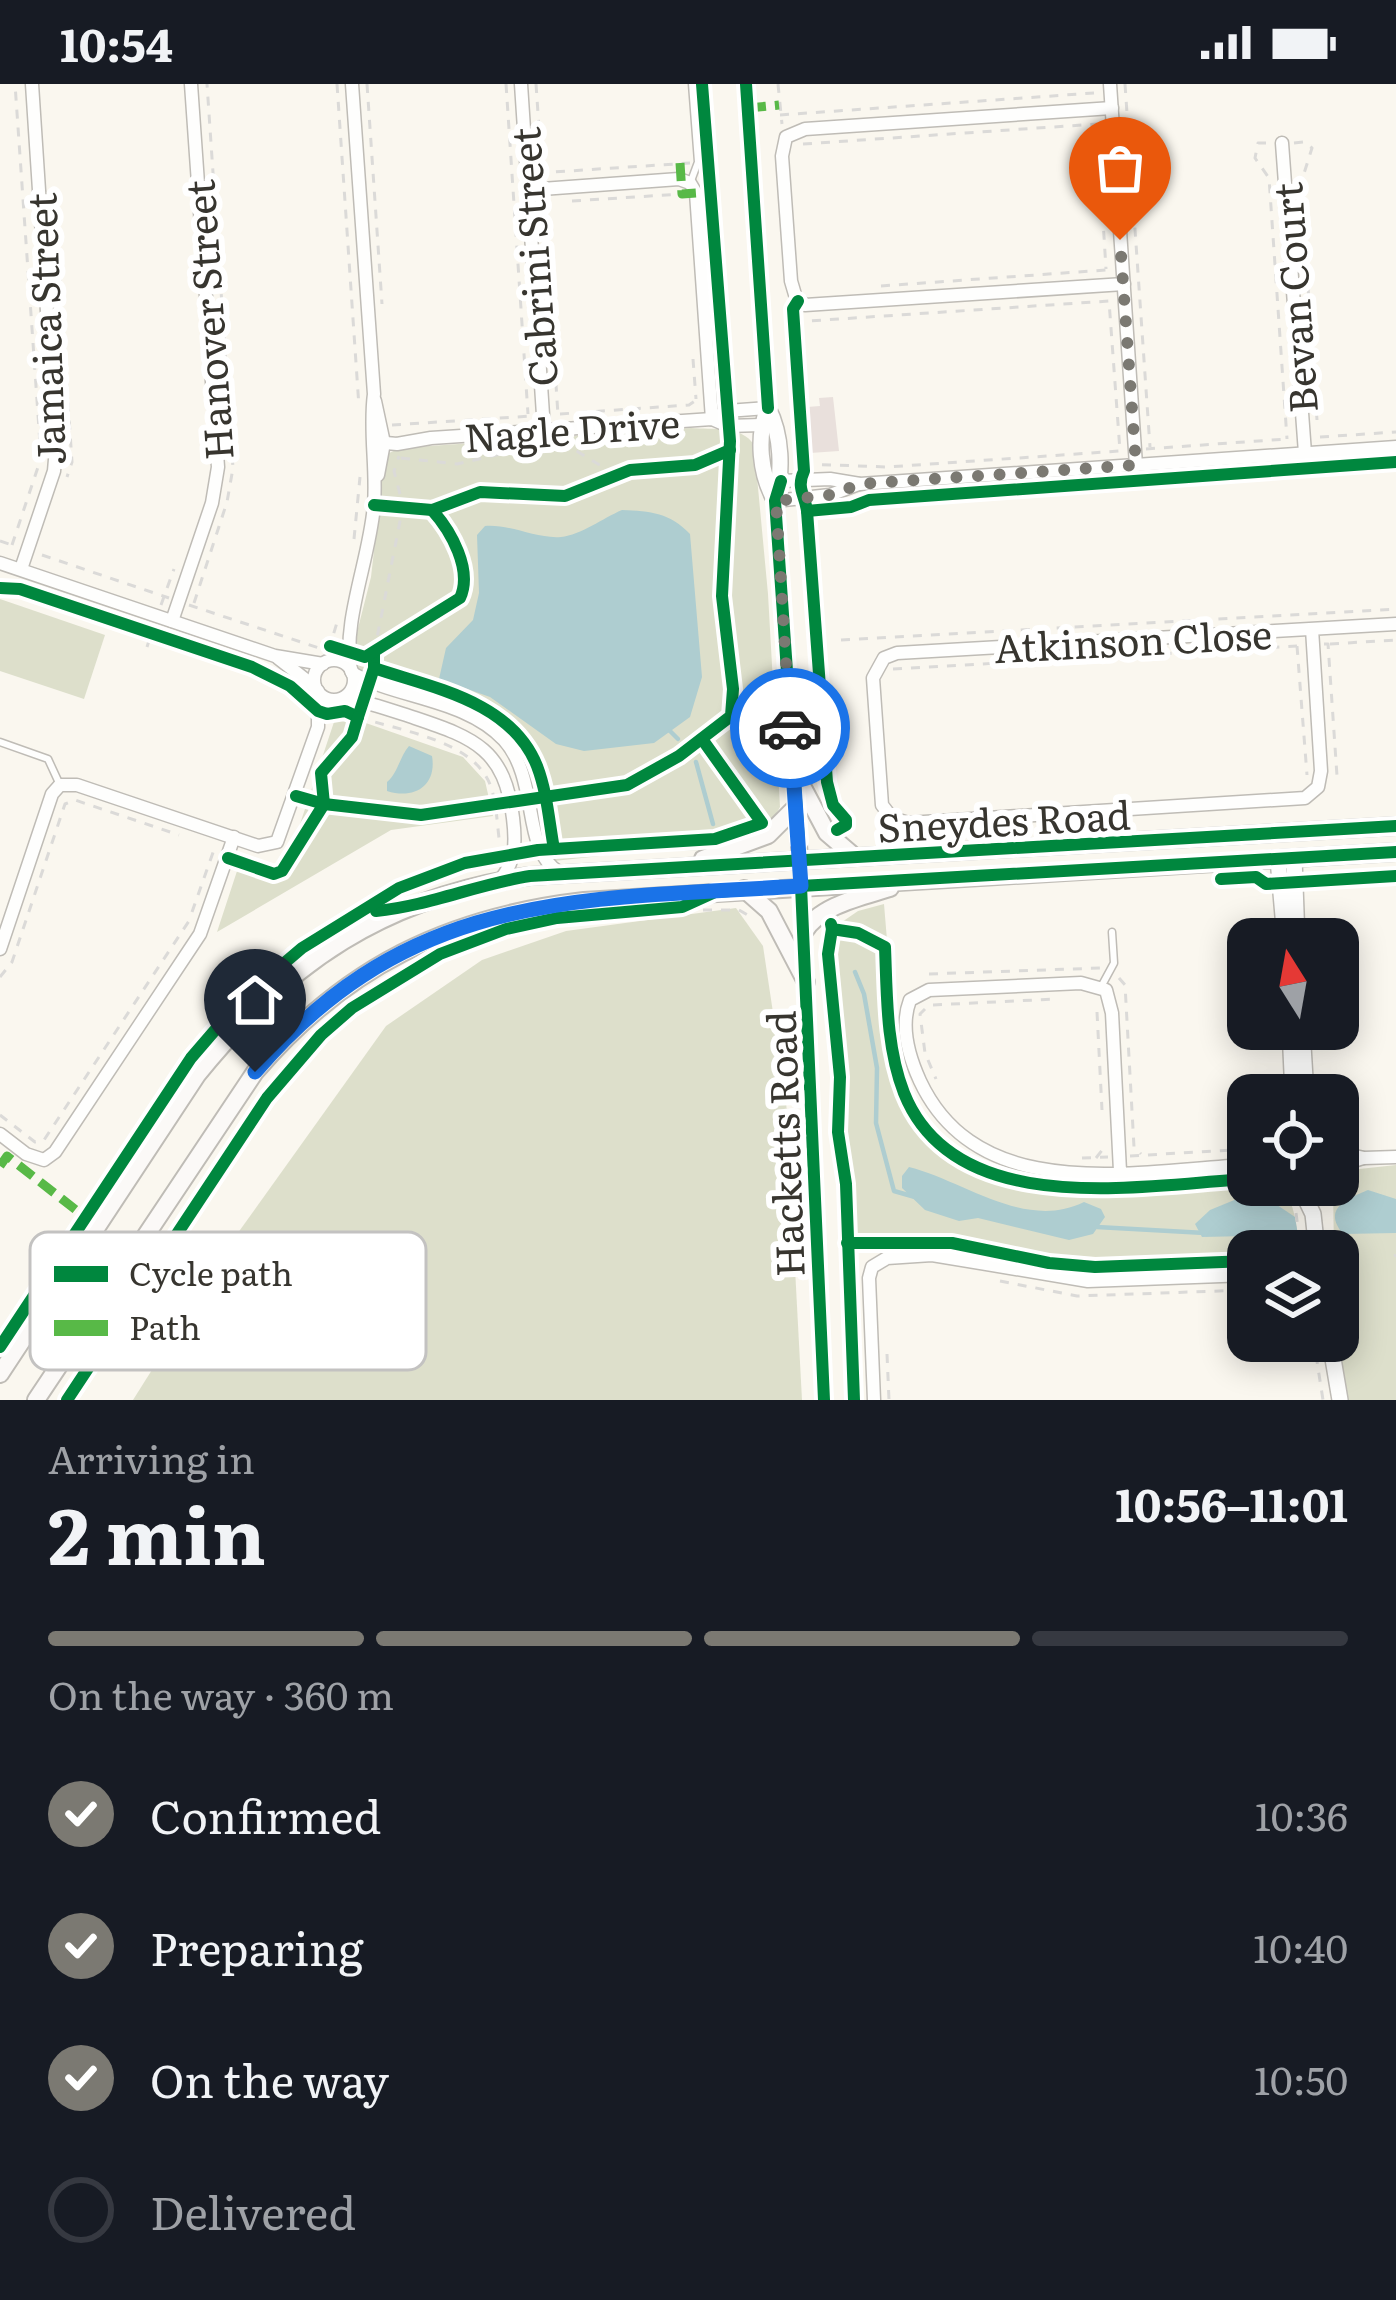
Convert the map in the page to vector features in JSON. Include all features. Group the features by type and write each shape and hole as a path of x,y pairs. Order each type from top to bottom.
{"main road":[{"path":"792,767 827,833 855,857"},
{"path":"674,868 768,835 794,809"},
{"name":"Sneydes Road","path":"94,1232 197,1075 254,1009 307,963 359,930 425,901 500,880 562,874 1396,826"},
{"path":"1283,832 1286,858"},
{"name":"Sneydes Road","path":"148,1232 255,1072 292,1031 380,963 479,920 584,901 1396,851"},
{"path":"800,860 801,886"},
{"path":"804,932 810,921 826,912 913,880"},
{"path":"744,890 770,910 806,982"},
{"name":"Sneydes Road","path":"0,1374 30,1328"},
{"name":"Sneydes Road","path":"36,1400 56,1370"}],"street":[{"name":"Jamaica Street","path":"21,569 54,471 56,448 32,84"},
{"name":"Hanover Street","path":"172,621 171,599 212,503 218,467 191,84"},
{"path":"322,720 316,672 350,634 375,486 390,439 370,418 374,394 352,84"},
{"name":"Cabrini Street","path":"521,84 536,189 538,420"},
{"path":"746,84 800,860"},
{"path":"1110,84 1124,284 1143,449 1136,465"},
{"path":"1112,108 805,129 782,155 790,281 798,301 811,306 1124,284"},
{"name":"Bevan Court","path":"1282,143 1304,446"},
{"path":"536,189 680,179 696,193 703,399 712,419"},
{"name":"Nagle Drive","path":"712,419 727,411 768,408"},
{"name":"Nagle Drive","path":"390,439 431,438 538,420 712,419 728,426 769,424"},
{"path":"773,482 830,479 860,484 1136,465 1304,446 1396,447"},
{"path":"776,501 830,495 860,484"},
{"path":"0,563 274,656 305,663 339,661 370,682 468,715 496,733 523,769 538,850 548,866 562,874"},
{"name":"Atkinson Close","path":"881,672 884,658 897,652 1396,624"},
{"path":"881,672 873,678 881,800 887,814 902,823 1292,801 1310,796 1314,776 1320,644 1312,629"},
{"path":"0,949 52,794 60,785 77,785 263,847 280,838 322,720 352,688 352,672 340,649"},
{"path":"274,656 316,689 338,699 364,701 475,741 502,771 511,801 508,854 500,880"},
{"path":"1,1136 34,1158 44,1160 55,1152 200,934 234,838"},
{"path":"1285,918 1286,858"},
{"path":"1286,858 1294,918"},
{"name":"Hacketts Road","path":"801,886 824,1400"},
{"path":"1120,1164 1111,1004 1101,987 1081,982 917,993 908,1004 905,1017 913,1064 930,1098 968,1140 991,1156 1059,1173 1120,1164 1227,1165"},
{"path":"1359,1157 1396,1157"},
{"path":"1359,1160 1364,1158"},
{"path":"1307,1206 1313,1214"},
{"path":"1315,1206 1315,1230"},
{"path":"874,1400 868,1286 870,1271 880,1260 951,1256 1088,1282 1227,1276"},
{"path":"1334,1362 1340,1400"}],"lane":[{"path":"686,188 698,162 692,84"},
{"path":"0,742 48,759 60,785"},
{"path":"1101,987 1111,972 1112,932"}],"path":[{"path":"12,545 41,458 15,84"},
{"path":"337,84 359,406"},
{"path":"506,84 538,420"},
{"path":"536,84 534,173 558,414"},
{"path":"778,84 780,115 791,140 1097,124"},
{"path":"1094,84 1120,451"},
{"path":"1125,84 1143,449"},
{"path":"780,115 1094,93"},
{"path":"512,175 698,162"},
{"path":"567,202 686,188"},
{"path":"875,286 1106,270"},
{"path":"796,346 798,301"},
{"path":"794,322 1109,301"},
{"path":"390,439 558,414 689,405 703,399 693,353"},
{"path":"804,464 888,467 1143,449 1304,446 1396,432"},
{"path":"390,439 457,464 561,444 623,473"},
{"path":"370,682 404,506 390,439"},
{"path":"800,480 802,440"},
{"path":"824,510 869,500 1396,462"},
{"path":"353,548 360,472"},
{"path":"601,482 623,473"},
{"path":"374,505 422,508"},
{"path":"0,541 322,649 365,657 391,643"},
{"path":"149,640 157,616 171,599 180,554"},
{"path":"340,649 341,607"},
{"path":"834,641 1396,609"},
{"path":"133,627 149,640 172,640"},
{"path":"881,672 1396,640"},
{"path":"1320,644 1339,796"},
{"path":"305,663 310,645"},
{"path":"1298,646 1314,776 1337,776"},
{"path":"352,737 364,701"},
{"path":"322,720 345,711 467,756 484,773 508,854 483,859"},
{"path":"0,977 12,962 65,804 75,800 195,840"},
{"path":"492,804 511,801"},
{"path":"0,1115 35,1142 44,1140 190,920 219,832"},
{"path":"690,908 715,892"},
{"path":"690,908 736,909 752,918 758,916"},
{"path":"908,976 1090,967 1111,972 1125,985 1133,1147 1142,1155"},
{"path":"941,1090 922,1040 920,1014 928,1005 1065,998"},
{"path":"1097,1006 1103,1124"},
{"path":"1096,1158 1105,1148"},
{"path":"1068,1159 1096,1158 1120,1164 1142,1155 1227,1150"},
{"path":"1376,1256 1395,1256"},
{"path":"991,1279 1077,1296 1227,1291"},
{"path":"886,1352 889,1400"},
{"path":"1317,1362 1323,1400"}],"green space":[{"path":"691,428 734,431 754,445 780,807 769,827 708,850 554,861 541,844 528,772 507,738 354,665 353,648 371,577 384,463 387,454 400,448"},
{"path":"0,599 105,635 84,699 0,671"},
{"path":"343,715 463,757 485,781 493,816 391,830 217,932 239,865 247,861 284,872 335,719"},
{"path":"884,904 890,976 883,986 892,1061 906,1104 933,1141 969,1167 1012,1182 1059,1189 1227,1184 1227,1206 1292,1206 1297,1230 1227,1230 1227,1259 1080,1264 947,1240 849,1240 851,1186 844,1146 843,1062 832,951 842,922 858,911"},
{"path":"736,908 763,946 786,1099 802,1400 133,1400 152,1370 426,1370 426,1232 239,1232 386,1026 482,960 566,931"},
{"path":"1396,1165 1396,1400 1348,1400 1342,1362 1359,1362 1359,1230 1334,1230 1333,1206 1359,1206 1359,1169"}],"water":[{"path":"622,510 659,514 690,534 702,677 690,717 654,743 584,751 556,744 490,697 439,679 446,648 473,620 479,593 477,535 485,526 561,537"},
{"path":"409,746 432,756 431,775 415,792 387,791 387,782"},
{"path":"909,1167 1017,1207 1040,1211 1084,1202 1101,1209 1105,1217 1093,1234 1069,1240 978,1218 959,1221 925,1210 902,1188 902,1176"},
{"path":"1368,1190 1396,1199 1396,1233 1340,1230 1336,1211 1340,1206 1359,1206 1359,1194"},
{"path":"1227,1203 1278,1206 1295,1217 1297,1230 1227,1230 1227,1236 1202,1237 1195,1224"}],"building":[{"path":"833,397 839,451 810,453 807,407 820,406 819,398"}],"waterway":[{"path":"670,731 678,739"},
{"path":"696,762 713,824"},
{"path":"855,972 864,994 877,1068 876,1123 894,1191 915,1197"},
{"path":"1097,1227 1205,1233"}],"marked path":[{"path":"748,108 779,105"},
{"path":"680,163 682,194 710,192"},
{"path":"0,1166 7,1156 85,1217"}],"cycle path":[{"path":"296,796 324,804 421,815 627,785 679,756 731,716 733,689 722,596 730,441 702,84"},
{"path":"746,84 768,408"},
{"path":"798,301 793,309 804,471 801,487 807,511 827,782 833,805 846,820 837,830"},
{"path":"374,505 432,510 480,492 565,496 630,470 695,465 730,450"},
{"path":"807,511 851,507 869,500 1396,462"},
{"path":"781,481 775,501 799,841"},
{"path":"330,646 365,657 460,598 462,563 432,510"},
{"path":"0,588 20,589 252,667 290,686 327,714 345,711 358,717 374,668 374,653"},
{"path":"374,668 468,700 509,726 537,766 554,849"},
{"path":"228,858 274,874 282,871 324,804 321,773 352,737 358,717"},
{"path":"76,1232 191,1058 241,1000 302,948 399,888 465,863 538,850 715,839 762,823 702,739"},
{"path":"376,911 530,876 1396,826"},
{"path":"824,1400 801,886 1396,852"},
{"path":"1221,879 1256,877 1266,884 1396,876"},
{"path":"178,1232 267,1098 321,1035 352,1008 440,954 506,929 557,918 682,907 715,892 774,888"},
{"path":"831,924 832,929 858,933 885,947 891,1039 904,1093 929,1134 964,1161 1007,1178 1055,1186 1106,1188 1227,1181"},
{"path":"832,929 828,954 840,1077 838,1132 846,1184 854,1400"},
{"path":"847,1243 952,1243 1049,1263 1095,1267 1227,1262"},
{"path":"0,1347 30,1302"},
{"path":"67,1400 87,1370"}],"way so far":[{"path":"790,728 776,501 830,495 860,484 1136,465 1120,240"}],"route":[{"path":"255,1072 311,1014 380,963 479,920 584,901 801,886 790,728"}]}
